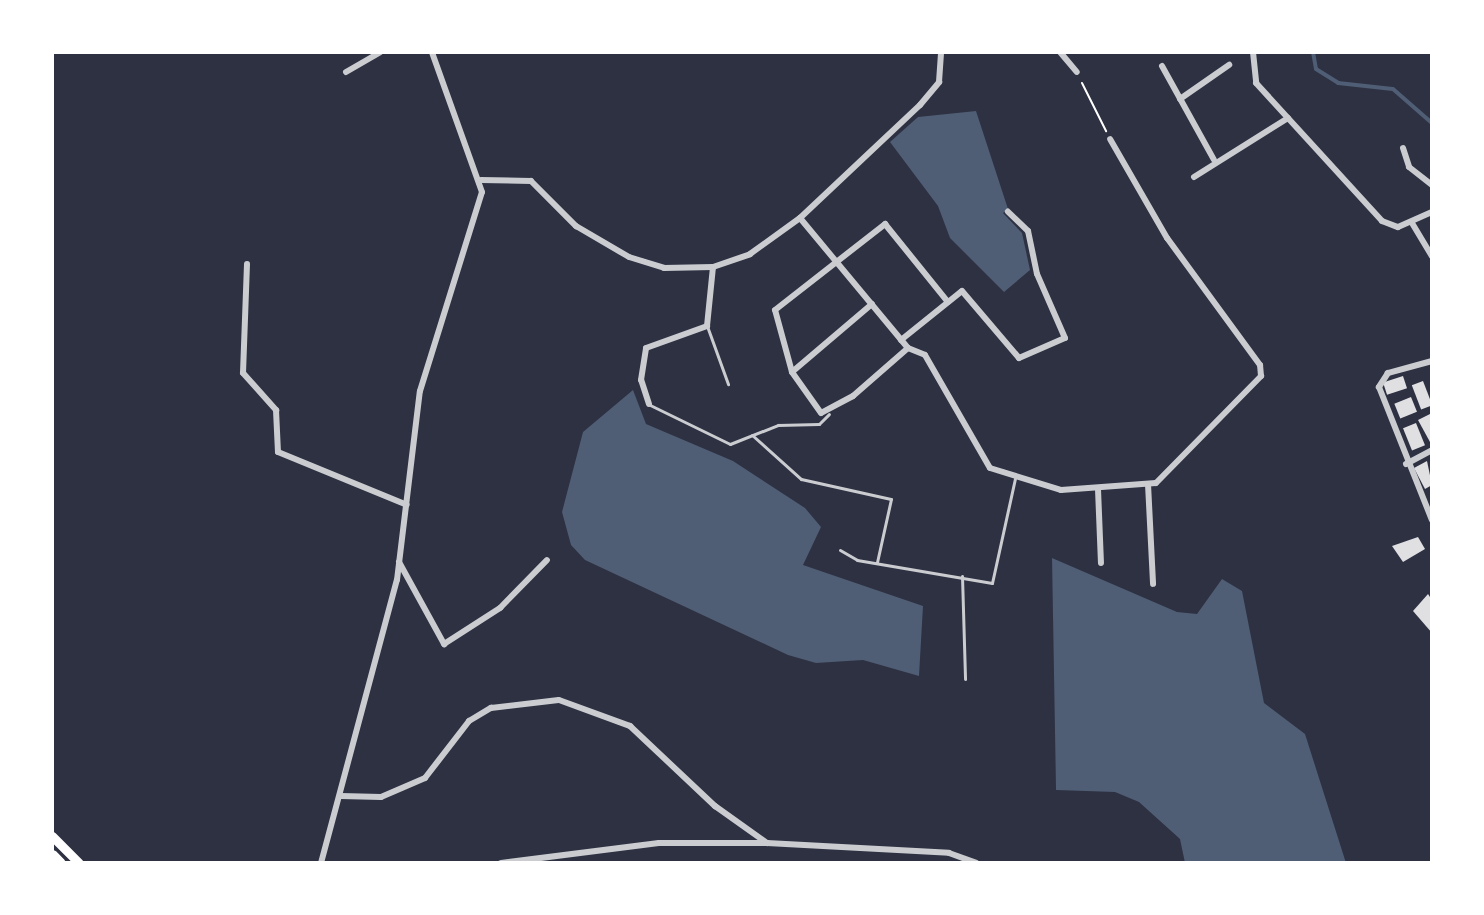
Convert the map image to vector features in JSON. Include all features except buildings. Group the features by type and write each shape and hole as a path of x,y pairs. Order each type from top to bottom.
{"highway":[{"path":"52,855 60,863"}],"main road":[{"path":"52,836 79,863"}],"street":[{"path":"346,72 380,52"},
{"path":"321,863 341,796 399,562 420,391 481,180 432,52"},
{"path":"481,180 531,181 576,226 629,257 664,268 713,267 750,254 800,218 920,105 939,82 941,52"},
{"path":"1060,52 1077,72"},
{"path":"1253,52 1256,83 1382,221 1412,223 1432,212"},
{"path":"1180,99 1229,65"},
{"path":"1162,66 1214,160"},
{"path":"1194,177 1214,160 1288,118"},
{"path":"800,218 908,348 925,355 978,457 1015,478 1061,490 1148,484 1261,376 1260,365 1167,238 1110,139"},
{"path":"1403,148 1409,167 1432,185"},
{"path":"901,340 962,291 1019,358 1065,338 1028,231 1008,212"},
{"path":"1412,223 1432,256"},
{"path":"908,348 829,414 792,372 775,310 885,224 948,302"},
{"path":"247,264 243,373 276,410 278,452 407,505"},
{"path":"649,404 641,380 646,348 707,326 713,267"},
{"path":"792,372 872,304"},
{"path":"1432,361 1388,373 1379,387 1406,464 1432,520"},
{"path":"1406,464 1432,450"},
{"path":"1148,484 1153,584"},
{"path":"1098,489 1101,563"},
{"path":"399,562 444,644 500,608 547,560"},
{"path":"341,796 381,797 425,778 469,721 491,708 559,700 630,726 715,806 767,843"},
{"path":"501,863 659,843 767,843 949,853 976,863"}],"lane":[{"path":"707,326 728,384"},
{"path":"649,404 730,444 778,425 819,424 829,414"},
{"path":"752,435 801,479 891,499 877,562"},
{"path":"840,550 877,562 992,583 1015,478"},
{"path":"962,576 965,679"}],"path":[{"path":"1077,72 1110,139"}],"water":[{"path":"976,111 1008,209 1003,213 1022,233 1030,270 1004,292 950,238 938,206 890,142 918,117"},
{"path":"633,390 646,424 733,461 805,508 821,527 803,565 923,606 919,676 863,660 816,663 788,655 585,560 571,545 562,512 583,432"},
{"path":"1052,558 1177,612 1197,614 1222,579 1242,591 1264,703 1305,734 1346,863 1185,863 1180,839 1139,802 1115,792 1056,790"}],"waterway":[{"path":"1313,52 1316,69 1338,83 1393,89 1432,123"}]}
